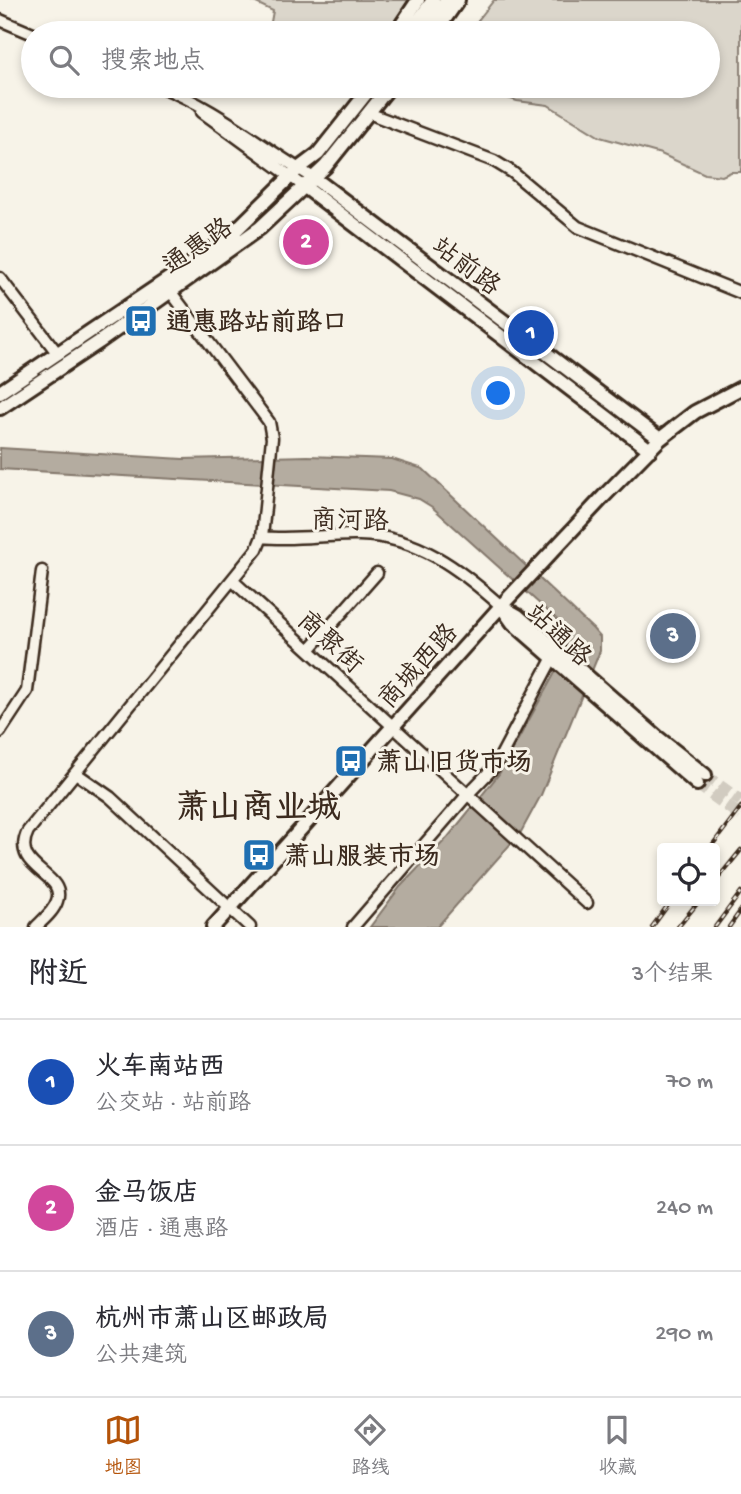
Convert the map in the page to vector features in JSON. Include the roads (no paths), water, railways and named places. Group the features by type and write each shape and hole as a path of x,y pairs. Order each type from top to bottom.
{"main road":[{"path":"404,21 418,0"},
{"path":"419,21 433,0"},
{"path":"432,21 446,0"},
{"path":"443,21 458,0"},
{"path":"346,130 363,98"},
{"name":"通惠路","path":"0,408 99,342 233,233 294,173 346,130 378,98"},
{"path":"346,130 376,116 390,98"},
{"name":"通惠路","path":"0,392 260,228 325,167 346,130"},
{"path":"309,183 650,450"},
{"name":"站前路","path":"309,183 660,439"},
{"name":"商城西路","path":"213,927 501,606 660,439 695,412 741,388"},
{"name":"站通路","path":"501,606 513,623 555,654 701,779"}],"street":[{"path":"0,20 21,29"},
{"path":"189,98 216,114 309,183"},
{"path":"376,116 494,161 512,172 578,227 741,293"},
{"path":"0,278 58,354"},
{"path":"36,927 56,905 58,893 53,883 29,861 23,846 24,838 257,549 262,537 272,438 269,422 166,286"},
{"name":"商河路","path":"262,537 284,540 360,535 401,541 439,556 501,606"},
{"path":"0,732 27,691 42,570"},
{"path":"309,650 377,573"},
{"name":"商聚街","path":"232,580 587,903"},
{"path":"353,927 496,765 555,654"},
{"path":"77,774 110,797 250,927"}],"tunnel":[{"path":"705,775 741,801"},
{"path":"697,784 741,816"}],"railway":[{"path":"714,843 741,807"},
{"path":"720,876 741,850"},
{"path":"715,927 741,892"},
{"path":"652,927 667,906"},
{"path":"678,927 695,906"},
{"path":"729,927 741,910"}],"place":[{"name":"金马饭店","path":"306,242"},
{"name":"通惠路站前路口","path":"141,321"},
{"name":"火车南站西","path":"531,333"},
{"name":"杭州市萧山区邮政局","path":"673,636"},
{"name":"萧山旧货市场","path":"351,761"},
{"name":"萧山服装市场","path":"259,855"}],"district":[{"name":"萧山商业城","path":"258,805"}]}
